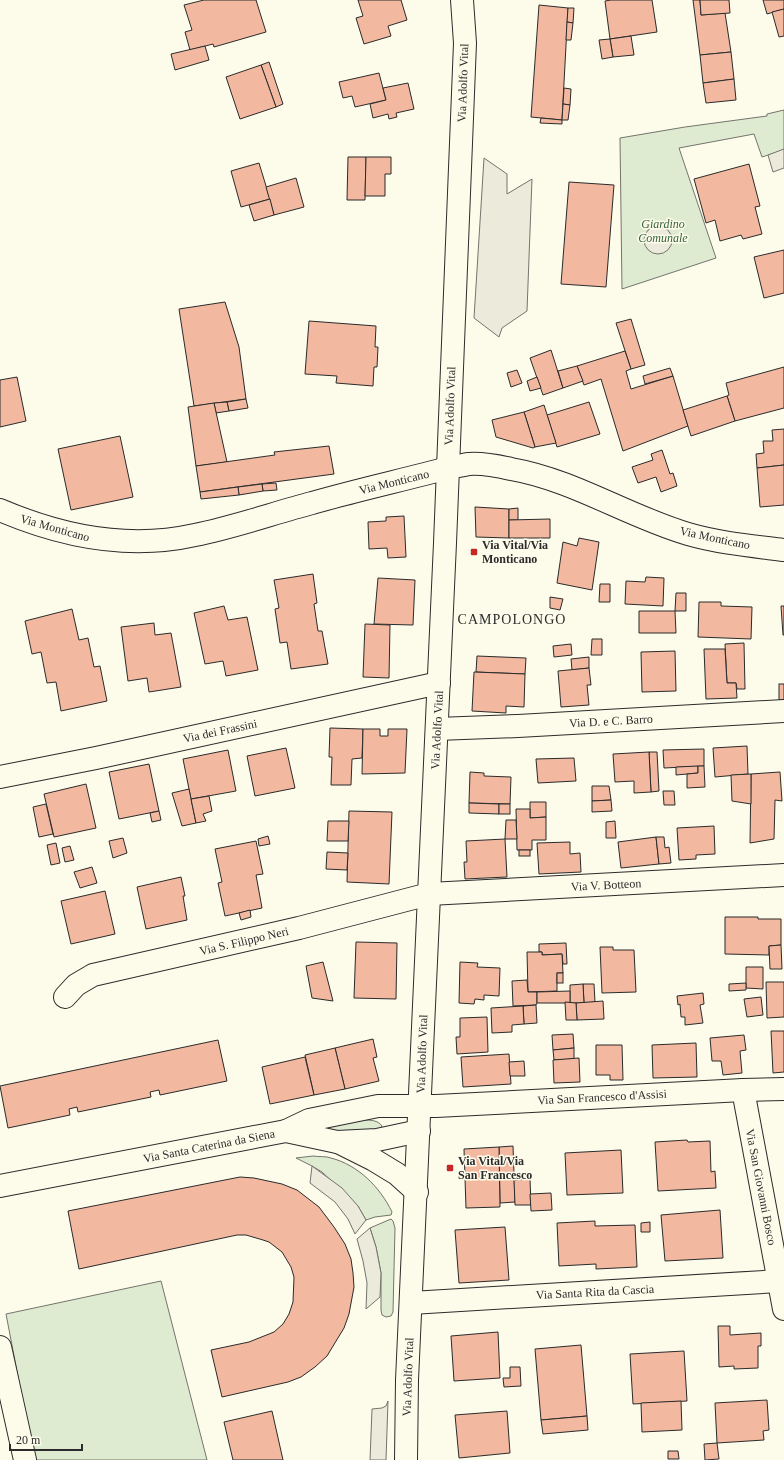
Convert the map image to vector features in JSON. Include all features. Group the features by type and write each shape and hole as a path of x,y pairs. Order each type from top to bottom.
{"street":[{"name":"Via Adolfo Vital","path":"406,1460 411,1303 439,683 465,43 462,0"},
{"name":"Via Monticano","path":"0,510 75,536 134,542 163,540 196,535 314,502 469,464 501,467 546,477 574,487 659,524 689,535 734,544 784,550"},
{"name":"Via dei Frassini","path":"0,777 96,758 439,683"},
{"name":"Via D. e C. Barro","path":"437,729 518,726 784,711"},
{"name":"Via V. Botteon","path":"429,894 784,875"},
{"name":"Via S. Filippo Neri","path":"64,997 76,985 94,975 299,928 429,894"},
{"name":"Via San Francesco d'Assisi","path":"286,1131 309,1120 378,1106 420,1106 784,1089"},
{"name":"Via San Giovanni Bosco","path":"743,1090 784,1309"},
{"name":"Via Santa Caterina da Siena","path":"0,1186 286,1131 337,1142 377,1140 419,1131"},
{"path":"337,1142 374,1160 397,1174 416,1192"},
{"name":"Via Santa Rita da Cascia","path":"411,1303 779,1281"},
{"path":"0,1347 25,1460"}],"green space":[{"name":"Giardino Comunale","path":"784,110 784,150 762,157 754,134 679,148 716,258 622,289 620,138 685,127 767,116 767,114"},
{"path":"345,1121 376,1121 382,1126 381,1128 361,1133 317,1130"},
{"path":"313,1156 329,1157 341,1161 367,1178 375,1186 387,1203 392,1212 391,1215 366,1220 358,1206 322,1172 296,1158"},
{"path":"391,1219 395,1228 393,1312 391,1316 386,1317 382,1315 381,1310 381,1273 376,1247 370,1228"},
{"path":"161,1281 207,1460 34,1460 6,1314"}],"shaded area":[{"path":"784,149 784,168 773,172 768,155"},
{"path":"484,158 507,174 507,194 532,179 527,311 502,328 499,337 474,318"},
{"path":"658,226 664,227 668,230 671,234 671,246 668,250 664,253 658,254 652,253 648,250 645,246 644,240 645,234 648,230 652,227"},
{"path":"312,1166 342,1188 358,1206 366,1220 355,1234 348,1219 335,1202 310,1183"},
{"path":"370,1228 376,1247 381,1273 380,1297 366,1309 367,1283 357,1239"},
{"path":"388,1401 386,1460 370,1460 372,1409 386,1406"}],"building":[{"path":"204,0 256,0 266,32 214,47 213,44 190,50 185,32 192,30 184,5"},
{"path":"358,0 401,0 407,20 388,26 391,36 364,44 356,18 363,16"},
{"path":"652,0 657,32 610,39 605,1"},
{"path":"693,0 700,0 701,15 725,13 731,52 700,55"},
{"path":"700,0 729,0 730,13 701,15"},
{"path":"763,0 784,0 784,9 767,14"},
{"path":"539,5 568,8 562,120 531,117"},
{"path":"568,8 574,8 573,23 567,22"},
{"path":"784,9 784,36 779,37 772,12"},
{"path":"567,22 573,23 571,40 566,40"},
{"path":"631,36 634,55 613,57 610,39"},
{"path":"610,39 613,57 602,59 599,40"},
{"path":"205,46 209,60 175,70 171,54"},
{"path":"731,52 734,79 703,83 700,55"},
{"path":"269,62 283,104 276,107 261,65"},
{"path":"261,65 276,107 240,119 226,77"},
{"path":"379,73 386,100 355,107 352,96 343,98 339,82"},
{"path":"734,79 736,100 706,103 703,83"},
{"path":"408,83 414,109 396,113 397,117 389,119 388,114 373,118 370,104 386,100 383,88"},
{"path":"564,88 571,89 570,105 563,104"},
{"path":"563,104 570,105 568,120 562,120"},
{"path":"541,118 562,120 562,124 540,123"},
{"path":"348,157 366,157 365,200 347,200"},
{"path":"366,157 391,157 391,174 385,174 385,196 365,196"},
{"path":"259,163 270,199 241,207 231,171"},
{"path":"749,164 760,206 755,207 762,234 743,239 741,235 720,241 715,220 706,223 694,179"},
{"path":"296,178 304,207 274,215 266,187"},
{"path":"569,182 614,185 606,287 561,284"},
{"path":"270,199 274,215 254,221 249,205"},
{"path":"784,250 784,293 764,298 754,257"},
{"path":"225,302 239,347 246,399 194,406 179,309"},
{"path":"631,319 645,365 631,369 616,323"},
{"path":"309,321 376,326 375,347 378,347 377,367 374,367 373,386 336,383 337,376 305,374"},
{"path":"551,350 563,388 543,395 530,358"},
{"path":"625,351 631,369 626,371 631,389 673,376 688,426 623,451 601,379 584,385 577,366"},
{"path":"577,366 583,381 563,388 558,371"},
{"path":"784,367 784,408 735,421 727,396 729,395 726,383"},
{"path":"670,368 673,376 645,384 643,376"},
{"path":"517,370 522,383 511,387 507,373"},
{"path":"17,377 26,421 0,427 0,380"},
{"path":"537,377 541,388 530,391 527,381"},
{"path":"727,396 735,421 691,436 683,410"},
{"path":"246,399 248,408 229,411 227,402"},
{"path":"227,402 229,411 216,413 214,403"},
{"path":"589,402 600,434 557,447 547,415"},
{"path":"214,403 227,462 196,466 188,407"},
{"path":"544,405 556,443 535,447 524,412"},
{"path":"524,412 535,447 533,448 496,437 492,420"},
{"path":"784,429 784,465 757,468 756,454 764,453 763,441 773,441 772,430"},
{"path":"120,436 133,497 71,510 58,449"},
{"path":"329,446 334,474 200,492 196,466 275,455 274,452"},
{"path":"662,450 670,474 673,473 677,486 661,492 656,477 638,483 632,467 653,460 651,454"},
{"path":"784,465 784,505 760,507 757,468"},
{"path":"276,483 277,490 263,491 262,484"},
{"path":"262,484 263,491 239,495 238,487"},
{"path":"238,487 239,495 201,499 200,492"},
{"path":"475,507 509,509 509,538 476,537"},
{"path":"518,508 518,520 509,520 509,509"},
{"path":"404,516 406,557 388,558 387,548 369,549 368,522 386,521 386,517"},
{"path":"550,519 550,538 509,538 509,520"},
{"path":"579,538 599,542 592,590 557,583 563,542 577,546"},
{"path":"313,574 317,603 314,604 318,631 322,631 328,664 291,669 287,642 280,643 275,609 279,608 274,580"},
{"path":"646,577 664,578 663,606 625,604 626,581 645,582"},
{"path":"378,578 415,580 413,625 374,624"},
{"path":"600,584 610,584 610,602 599,602"},
{"path":"676,593 686,593 686,611 675,611"},
{"path":"550,597 563,599 560,610 550,608"},
{"path":"699,602 721,602 721,606 752,607 751,639 698,637"},
{"path":"224,606 228,620 247,617 258,670 226,676 223,661 205,664 194,613"},
{"path":"781,606 784,606 784,635 783,635"},
{"path":"72,609 79,640 88,638 94,667 100,666 107,701 61,711 56,682 47,683 41,652 32,654 25,621"},
{"path":"639,611 675,611 676,633 639,633"},
{"path":"154,623 155,635 171,633 181,687 149,692 147,678 128,681 121,627"},
{"path":"365,624 390,625 389,678 363,677"},
{"path":"592,639 602,639 602,655 591,655"},
{"path":"744,643 745,689 737,689 736,683 727,683 725,644"},
{"path":"571,644 572,655 554,657 553,646"},
{"path":"704,649 725,649 727,683 736,683 737,698 706,699"},
{"path":"675,651 676,691 642,692 641,652"},
{"path":"477,656 526,658 525,674 476,672"},
{"path":"589,657 589,668 572,670 571,659"},
{"path":"589,668 591,685 587,685 589,705 561,707 558,671"},
{"path":"474,672 525,674 524,707 506,706 506,713 472,711"},
{"path":"779,684 784,684 784,700 779,700"},
{"path":"330,728 363,729 362,758 352,759 351,785 331,785 332,757 329,757"},
{"path":"363,729 380,729 380,736 388,736 388,729 407,729 405,773 362,774"},
{"path":"747,746 748,774 715,777 713,748"},
{"path":"286,748 295,788 255,796 247,756"},
{"path":"704,749 704,766 664,768 663,750"},
{"path":"228,750 236,791 191,799 183,759"},
{"path":"649,752 657,752 659,791 651,792"},
{"path":"649,752 651,792 634,793 634,781 615,782 613,754"},
{"path":"574,758 576,781 538,783 536,759"},
{"path":"149,764 159,811 119,819 109,772"},
{"path":"698,766 698,773 676,775 676,767"},
{"path":"698,766 704,766 705,787 687,788 687,774 698,773"},
{"path":"470,772 484,773 484,776 511,777 510,804 469,803"},
{"path":"780,772 782,801 775,800 774,839 750,843 751,774"},
{"path":"751,774 751,804 732,801 731,775"},
{"path":"86,784 96,828 54,837 44,794"},
{"path":"592,786 609,786 611,800 592,801"},
{"path":"189,789 196,823 182,826 172,793"},
{"path":"663,791 674,791 675,805 664,805"},
{"path":"209,796 212,811 203,814 206,821 196,823 191,799"},
{"path":"611,800 612,811 592,812 592,801"},
{"path":"530,802 546,802 546,817 530,818"},
{"path":"469,803 499,804 499,814 469,813"},
{"path":"46,804 53,834 39,837 33,807"},
{"path":"499,804 510,804 510,814 499,814"},
{"path":"516,809 530,809 530,818 546,817 546,840 532,840 532,850 517,850"},
{"path":"159,811 161,820 152,822 150,813"},
{"path":"349,811 392,812 389,884 347,882"},
{"path":"506,820 516,820 517,839 505,839"},
{"path":"328,821 349,821 348,841 327,841"},
{"path":"615,821 616,838 606,838 606,822"},
{"path":"714,826 715,854 696,855 696,859 679,860 677,828"},
{"path":"268,836 270,844 259,846 258,839"},
{"path":"656,837 659,864 621,868 618,842"},
{"path":"656,837 664,837 665,848 669,847 671,863 659,864"},
{"path":"123,838 127,853 113,858 109,841"},
{"path":"505,839 507,877 465,879 464,862 467,862 466,841"},
{"path":"256,841 263,874 256,875 262,908 225,916 218,883 222,882 215,849"},
{"path":"570,842 570,854 580,853 581,872 539,874 537,843"},
{"path":"56,843 60,863 51,865 47,845"},
{"path":"70,846 74,860 65,862 62,848"},
{"path":"519,850 530,850 530,856 519,856"},
{"path":"327,852 348,853 347,870 326,869"},
{"path":"92,867 97,883 80,888 74,872"},
{"path":"181,877 185,896 183,896 187,920 146,929 137,887"},
{"path":"105,891 115,934 71,944 61,901"},
{"path":"250,910 251,917 241,920 239,913"},
{"path":"725,917 781,919 781,945 769,946 769,955 725,954"},
{"path":"356,942 397,943 396,999 354,998"},
{"path":"566,943 567,964 563,964 562,954 542,955 542,952 539,952 539,944"},
{"path":"781,945 782,969 770,969 769,946"},
{"path":"600,947 613,947 613,950 634,950 636,992 602,993"},
{"path":"527,952 542,952 542,955 562,954 563,973 557,973 557,991 528,992"},
{"path":"323,962 333,1001 312,998 306,966"},
{"path":"460,962 478,963 477,967 500,968 499,996 484,995 484,1000 475,999 474,1004 459,1003"},
{"path":"746,967 763,967 763,989 746,988"},
{"path":"557,973 563,973 563,983 557,983"},
{"path":"527,980 528,992 537,992 536,1005 513,1006 512,981"},
{"path":"766,982 784,982 784,1017 767,1018"},
{"path":"746,983 746,990 729,991 729,984"},
{"path":"583,984 594,984 595,1002 584,1003"},
{"path":"583,984 584,1003 570,1003 570,985"},
{"path":"570,991 570,1003 537,1003 537,992"},
{"path":"703,993 704,1004 700,1005 703,1023 685,1025 685,1017 681,1017 680,1004 678,1005 677,996"},
{"path":"761,997 763,1015 747,1017 744,999"},
{"path":"603,1001 604,1019 577,1020 576,1003"},
{"path":"565,1002 576,1003 577,1020 566,1020"},
{"path":"536,1005 537,1023 524,1024 523,1006"},
{"path":"523,1006 524,1024 512,1025 512,1032 492,1033 491,1008"},
{"path":"487,1017 488,1052 457,1054 456,1037 460,1037 460,1018"},
{"path":"771,1031 784,1031 784,1072 773,1073"},
{"path":"573,1034 574,1048 553,1050 552,1035"},
{"path":"744,1035 746,1050 740,1051 742,1073 723,1075 721,1061 712,1061 710,1038"},
{"path":"373,1039 377,1057 373,1058 379,1081 345,1089 335,1048"},
{"path":"218,1040 227,1081 160,1095 159,1090 150,1092 151,1097 78,1112 77,1107 69,1109 70,1115 8,1128 0,1086"},
{"path":"696,1043 697,1077 653,1078 652,1045"},
{"path":"596,1045 622,1045 623,1080 610,1080 610,1075 596,1075"},
{"path":"335,1048 345,1089 314,1095 305,1055"},
{"path":"574,1048 574,1059 554,1060 553,1050"},
{"path":"509,1054 511,1084 463,1087 461,1057"},
{"path":"305,1057 314,1095 270,1104 262,1067"},
{"path":"579,1058 580,1082 554,1083 553,1060"},
{"path":"524,1061 525,1076 510,1076 509,1062"},
{"path":"687,1140 688,1142 710,1141 711,1172 715,1171 716,1188 658,1191 655,1142"},
{"path":"513,1146 515,1202 500,1203 499,1147"},
{"path":"499,1147 500,1207 466,1208 464,1149"},
{"path":"621,1150 623,1193 567,1195 565,1153"},
{"path":"240,1177 254,1178 282,1184 297,1190 319,1207 345,1244 351,1259 354,1287 349,1314 344,1328 327,1356 315,1367 301,1377 288,1382 222,1397 211,1350 249,1342 274,1332 283,1324 289,1314 293,1302 294,1277 291,1267 282,1252 269,1242 246,1235 237,1235 79,1269 68,1211"},
{"path":"530,1179 531,1205 515,1205 514,1180"},
{"path":"551,1193 552,1210 531,1211 530,1194"},
{"path":"720,1210 723,1258 665,1261 661,1215"},
{"path":"595,1221 595,1226 635,1225 637,1267 596,1269 596,1264 559,1266 557,1223"},
{"path":"650,1222 650,1232 641,1232 641,1223"},
{"path":"505,1227 509,1280 459,1283 455,1230"},
{"path":"718,1326 730,1326 730,1335 761,1333 761,1346 758,1346 758,1368 734,1369 734,1366 719,1367"},
{"path":"498,1332 500,1378 454,1381 451,1336"},
{"path":"581,1345 587,1416 541,1420 535,1349"},
{"path":"684,1351 687,1401 633,1404 630,1354"},
{"path":"510,1367 520,1367 521,1386 504,1387 503,1378 510,1378"},
{"path":"767,1400 769,1430 763,1431 764,1440 717,1443 715,1403"},
{"path":"681,1401 682,1430 642,1432 641,1403"},
{"path":"272,1411 283,1460 233,1460 224,1422"},
{"path":"507,1411 510,1453 459,1458 455,1415"},
{"path":"587,1416 588,1430 543,1434 541,1420"},
{"path":"717,1443 719,1459 705,1460 704,1444"},
{"path":"668,1451 678,1451 679,1459 668,1459"}],"place":[{"name":"Via Vital/Via Monticano","path":"474,552"},
{"name":"Via Vital/Via San Francesco","path":"450,1168"}],"district":[{"name":"CAMPOLONGO","path":"512,619"}]}
